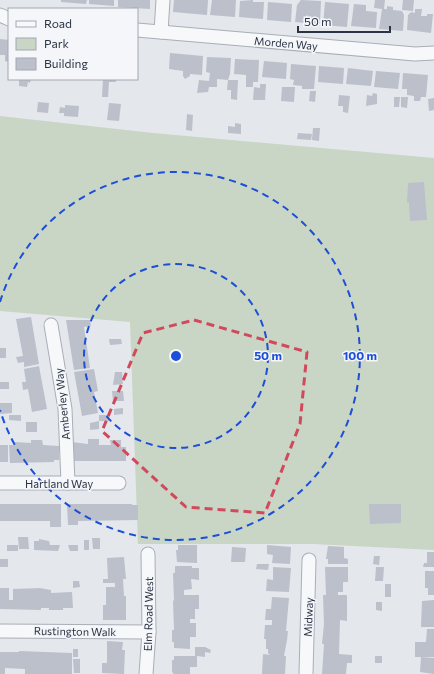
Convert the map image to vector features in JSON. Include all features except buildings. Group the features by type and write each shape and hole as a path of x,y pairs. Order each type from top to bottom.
{"street":[{"path":"161,32 163,0"},
{"name":"Morden Way","path":"138,30 415,54 434,53"},
{"name":"Amberley Way","path":"51,325 65,409 68,483"},
{"name":"Hartland Way","path":"0,483 119,483"},
{"name":"Elm Road West","path":"146,674 150,632 148,554"},
{"name":"Midway","path":"306,674 309,560"},
{"name":"Rustington Walk","path":"0,631 150,632"}],"highlighted area":[{"path":"194,320 307,352 300,424 265,513 186,507 102,431 143,333"}],"green space":[{"path":"0,116 153,133 434,158 434,550 313,544 138,544 130,322 0,311"}]}
